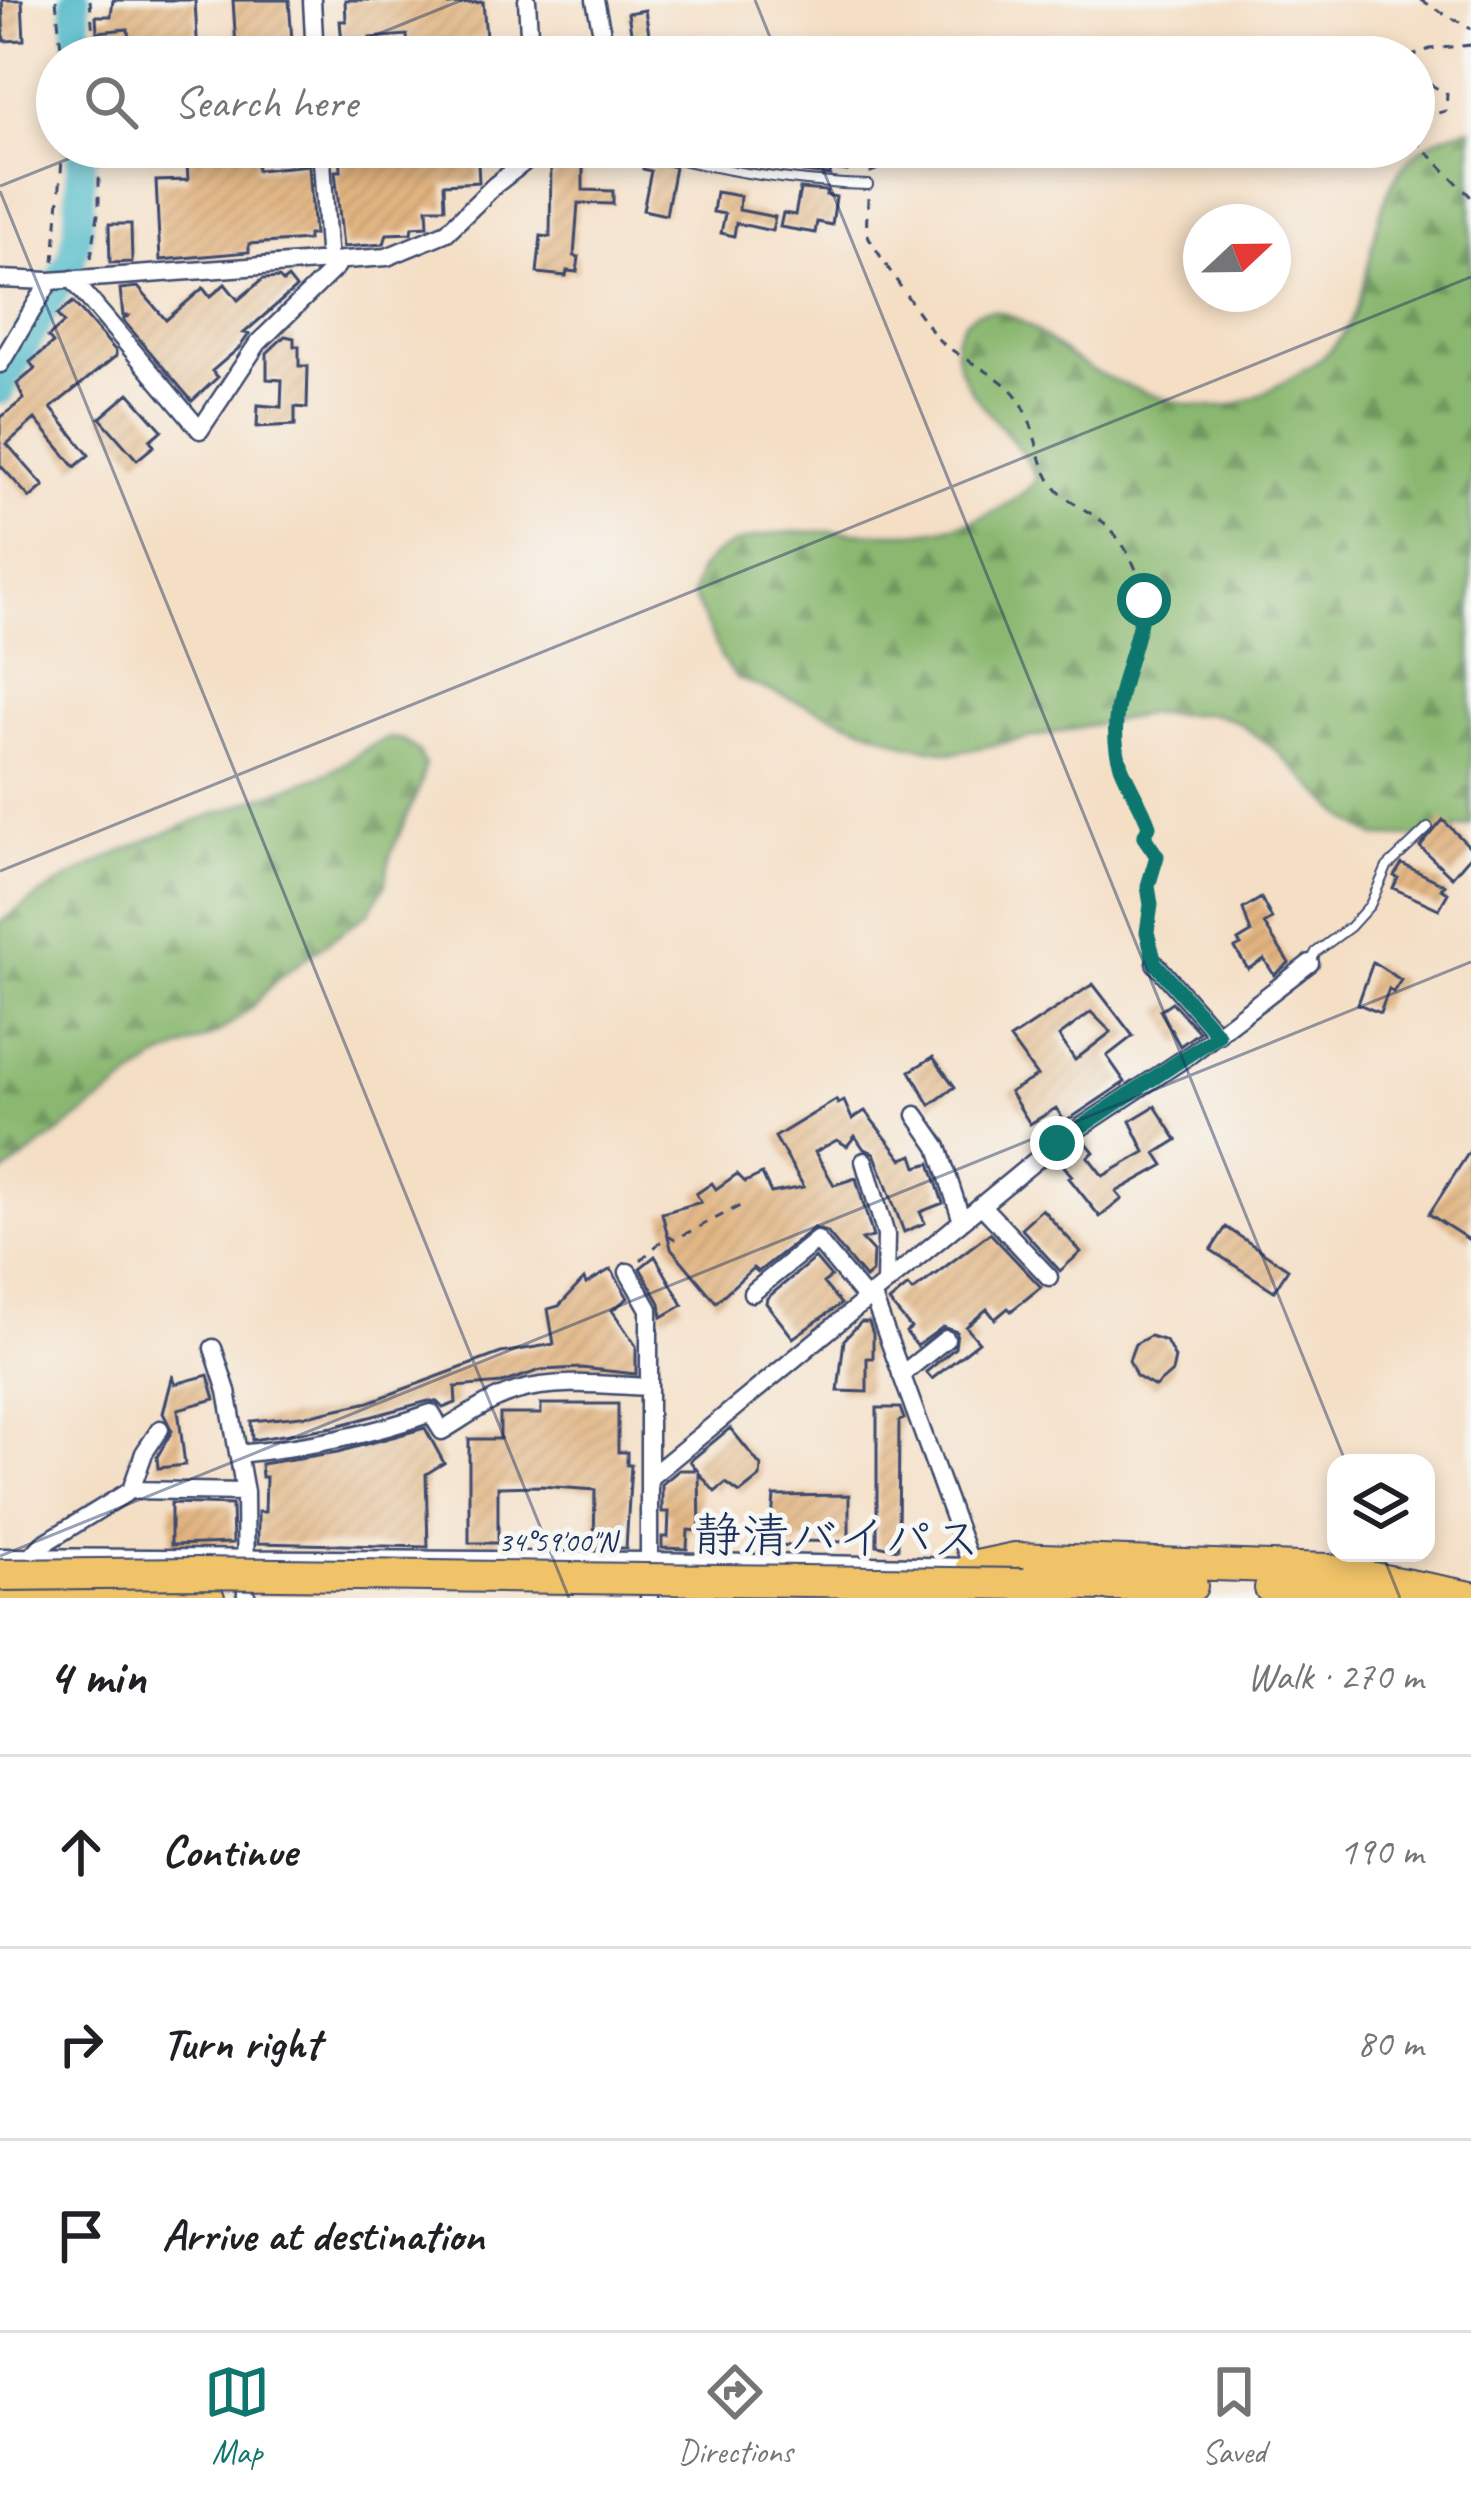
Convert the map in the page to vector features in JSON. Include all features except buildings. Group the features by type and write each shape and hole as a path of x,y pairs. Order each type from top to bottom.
{"highway":[{"path":"972,1568 1015,1558 1327,1569 1471,1597"},
{"name":"静清バイパス","path":"0,1575 196,1573 1024,1584 1306,1590 1384,1598"},
{"path":"0,1593 209,1598"}],"street":[{"path":"312,0 314,36"},
{"path":"527,0 529,36"},
{"path":"595,0 603,36"},
{"path":"324,168 338,263"},
{"path":"0,279 50,281 387,257 422,244 463,220 517,168"},
{"path":"79,279 200,430 258,343 338,263"},
{"path":"0,364 50,281"},
{"path":"1155,963 1218,1035"},
{"path":"649,1478 1057,1143 1218,1035 1310,963"},
{"path":"916,1115 938,1147 962,1221"},
{"path":"864,1161 886,1235 874,1292"},
{"path":"982,1206 1048,1277"},
{"path":"752,1293 818,1240 874,1292 985,1598"},
{"path":"628,1272 649,1310 649,1598"},
{"path":"901,1375 946,1339"},
{"path":"213,1348 227,1391 245,1492 246,1598"},
{"path":"238,1454 320,1446 431,1413 442,1431 487,1402 522,1390 596,1384 649,1387"},
{"path":"131,1490 144,1453 160,1429"},
{"path":"30,1558 43,1544 131,1490 245,1492"},
{"path":"0,1558 649,1561 972,1568"}],"lane":[{"path":"717,168 868,185"},
{"path":"1310,963 1316,952 1360,916 1387,867 1428,828"}],"path":[{"path":"56,0 60,36"},
{"path":"90,0 93,36"},
{"path":"1421,0 1471,28"},
{"path":"1435,49 1471,45"},
{"path":"1435,87 1447,94 1446,110 1435,113"},
{"path":"1435,161 1471,197"},
{"path":"50,281 62,168"},
{"path":"79,279 100,208 99,168"},
{"path":"868,185 868,237 934,336 1007,386 1022,404 1052,484 1111,527 1129,557 1144,600 1141,634 1124,675 1117,709 1117,743 1122,767 1149,826 1144,837 1157,856 1148,886 1147,932 1155,963"},
{"path":"628,1272 668,1234 674,1239 740,1206"}],"green space":[{"path":"1471,128 1471,825 1422,837 1375,836 1347,819 1271,746 1236,721 1213,714 1147,714 954,753 909,745 737,678 723,661 693,595 701,569 720,551 773,534 922,532 954,526 998,509 1037,480 960,368 958,335 971,317 994,311 1014,318 1086,366 1162,398 1217,407 1242,402 1316,362 1342,336 1358,305 1386,198 1401,168 1435,168 1435,141"},
{"path":"390,738 403,740 418,751 425,766 390,855 385,885 369,912 277,979 250,1009 218,1033 158,1059 0,1176 0,923 112,856 327,773"}],"waterway":[{"path":"75,0 78,36"},
{"path":"0,390 71,260 78,231 81,168"}],"route":[{"path":"1057,1143 1218,1035 1155,963 1147,932 1148,886 1157,856 1144,837 1149,826 1122,767 1117,743 1117,709 1124,675 1141,634 1144,600"}]}
